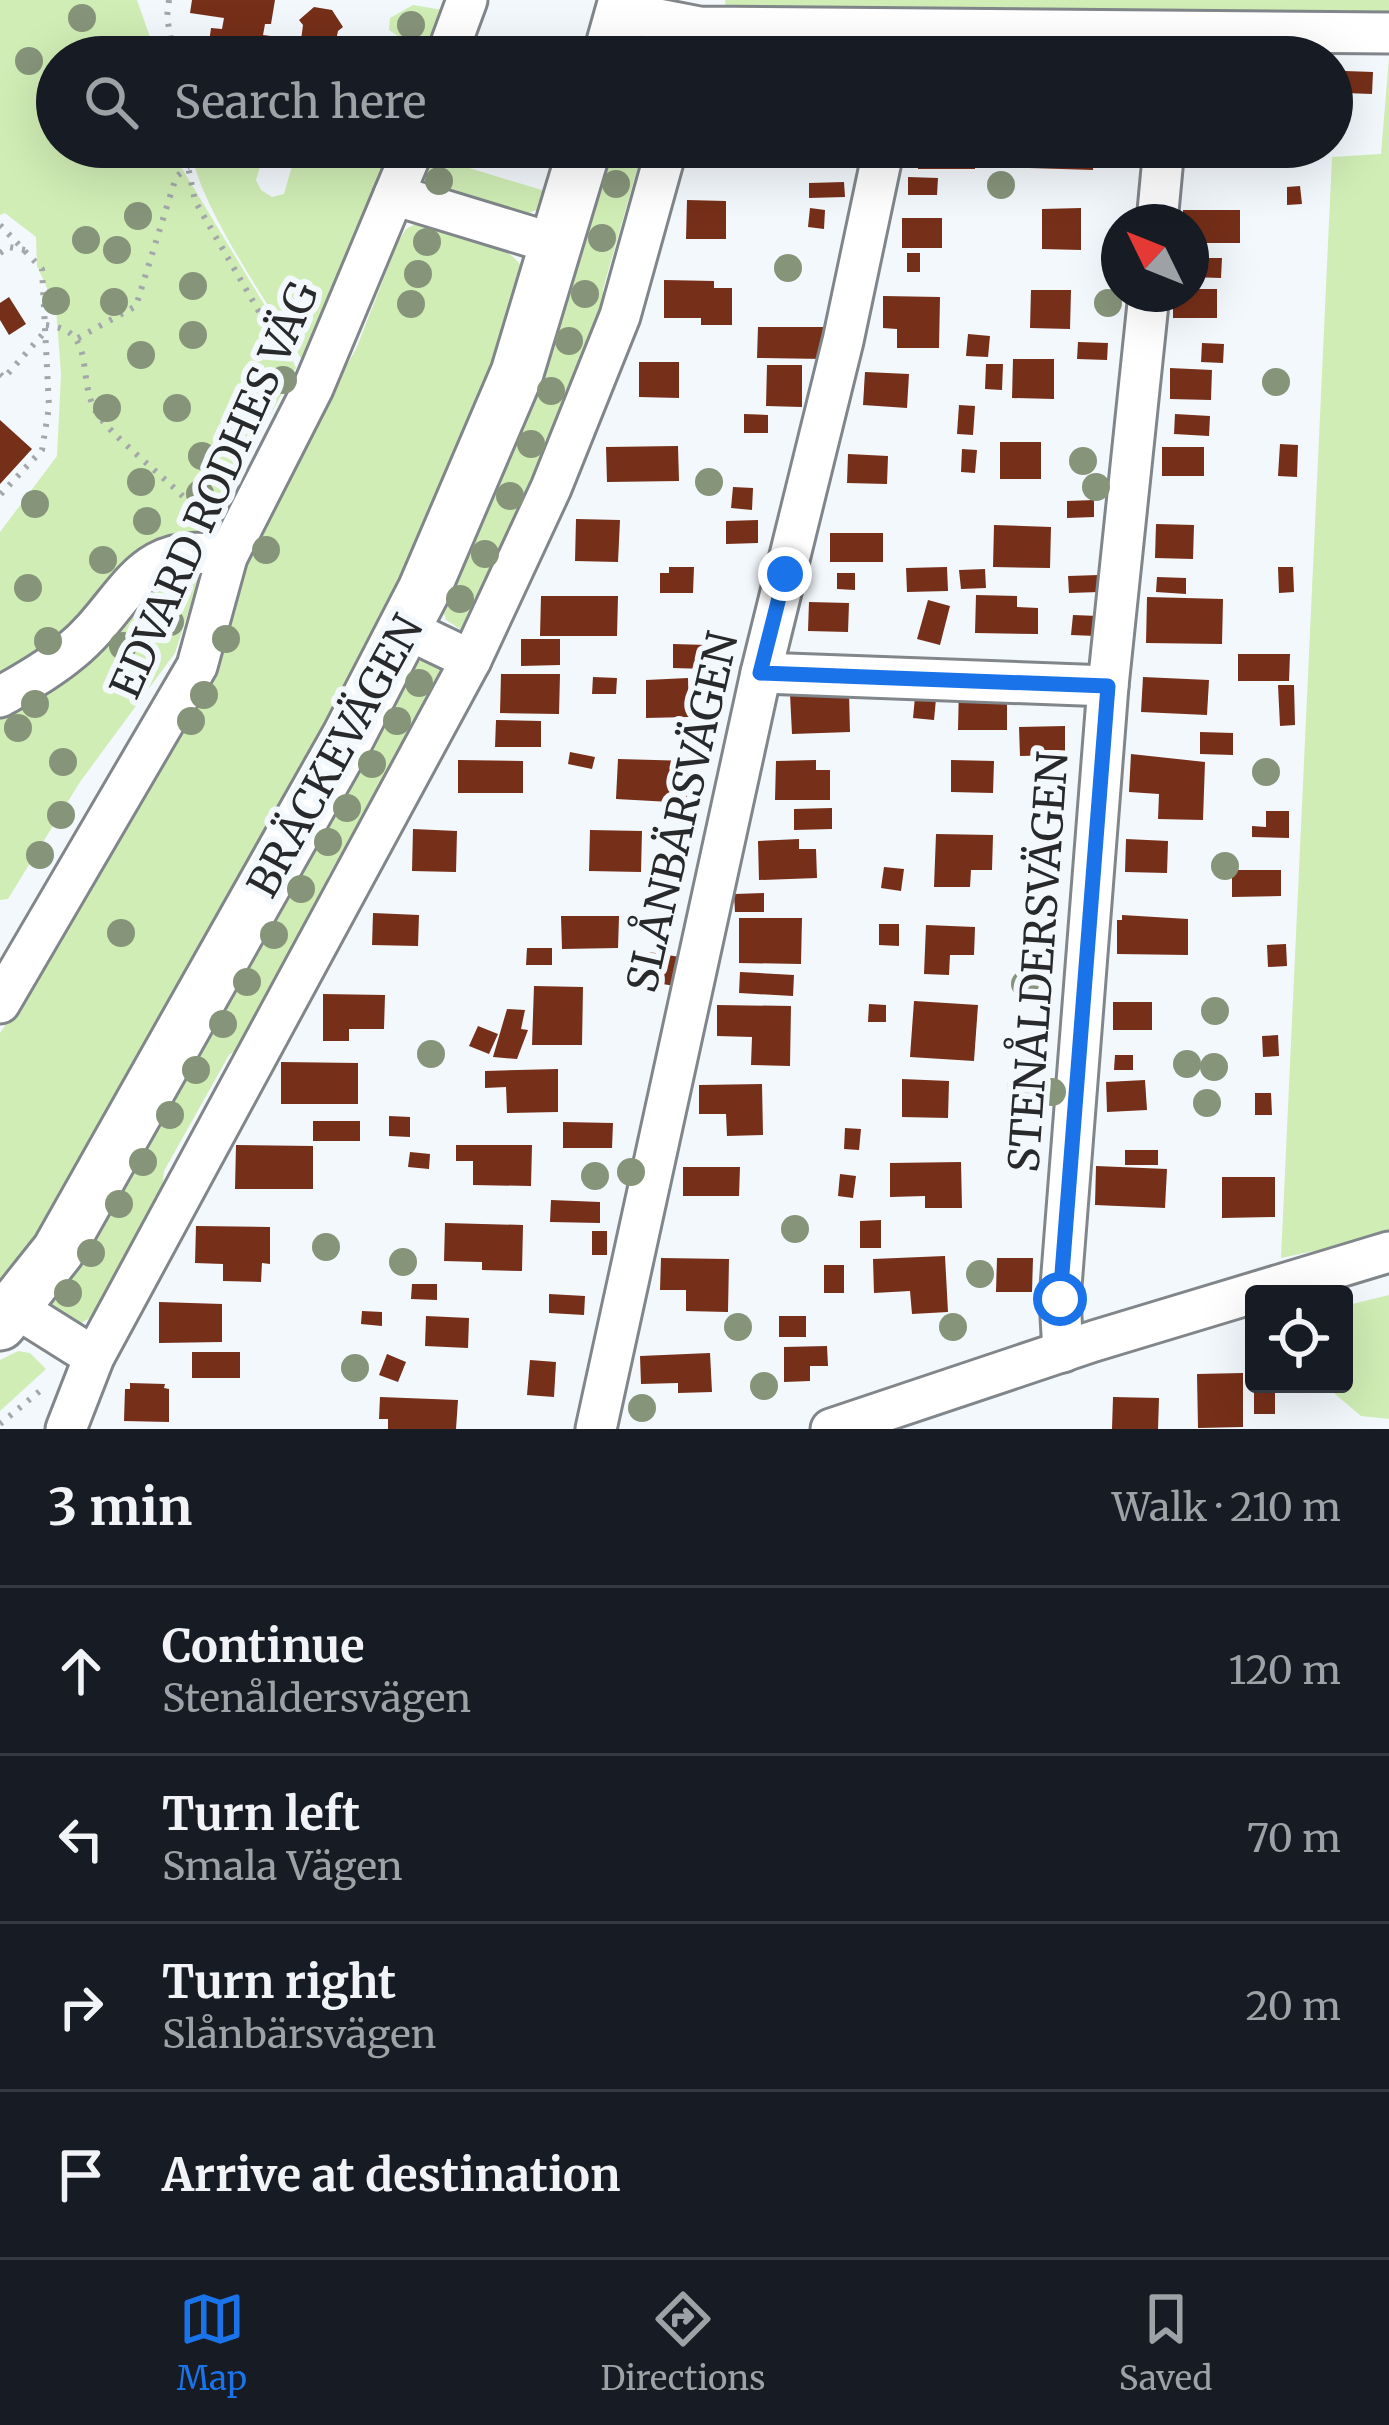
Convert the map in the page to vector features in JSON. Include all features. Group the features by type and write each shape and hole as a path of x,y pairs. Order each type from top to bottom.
{"street":[{"path":"454,36 467,0"},
{"path":"619,23 670,36"},
{"path":"1330,36 1389,33"},
{"name":"EDVARD RODHES VÄG","path":"0,1003 197,666 227,557 314,388 405,168"},
{"name":"BRÄCKEVÄGEN","path":"8,1316 58,1251 406,628 517,373 579,168"},
{"path":"66,1429 94,1357 471,660 551,488 620,316 661,168"},
{"name":"SLÅNBÄRSVÄGEN","path":"596,1429 760,673 843,341 880,168"},
{"path":"1159,204 1162,168"},
{"path":"394,195 558,245"},
{"name":"STENÅLDERSVÄGEN","path":"1063,1352 1060,1299 1108,686 1147,312"},
{"path":"0,697 73,650 142,570 167,556 196,550 227,557"},
{"path":"406,628 471,660"},
{"path":"760,673 1108,686"},
{"path":"831,1429 1389,1252"},
{"path":"8,1316 94,1357"}],"path":[{"path":"169,0 170,36"},
{"path":"78,338 136,307 176,177 187,168"},
{"path":"188,168 195,202 215,238 299,380 314,388"},
{"path":"0,224 42,269 49,407 42,450 0,495"},
{"path":"0,253 10,248 26,250"},
{"path":"0,374 4,378 45,329 64,327 78,338 94,410 172,484 203,521 223,521 238,497 254,505"}],"green space":[{"path":"0,0 137,0 150,36 36,36 36,168 182,168 276,324 296,368 226,496 175,653 80,782 8,899 0,900 0,532 57,456 61,374 56,308 37,266 36,237 5,213 0,215"},
{"path":"725,0 1389,0 1389,19 918,13 918,8 908,8 906,13 726,10"},
{"path":"413,5 443,10 437,36 398,36 389,30 390,18"},
{"path":"1389,58 1389,1235 1281,1258 1331,168 1353,168 1353,156 1381,154"},
{"path":"260,168 256,180 272,197 284,194 291,168 384,168 388,174 308,360 302,360 220,225 196,170"},
{"path":"469,168 545,191 551,168 557,168 540,209 520,216 438,190 427,171"},
{"path":"599,168 638,168 603,289 604,320 463,631 446,620 442,607"},
{"path":"417,223 499,248 522,268 527,282 408,578 58,1211 0,1289 0,1033 62,942 313,424 356,349 398,242"},
{"path":"428,659 447,673 328,876 320,911 249,1041 229,1055 164,1171 160,1207 98,1314 73,1327 52,1316 52,1294 412,663"},
{"path":"1389,1295 1389,1419 1361,1416 1334,1393 1353,1393 1353,1304"},
{"path":"18,1351 30,1353 46,1369 0,1411 0,1360"}],"building":[{"path":"192,0 275,0 271,24 265,24 263,35 271,36 210,36 211,28 222,29 224,18 190,13"},
{"path":"314,7 332,10 343,27 337,36 302,36 299,20"},
{"path":"1353,71 1373,72 1372,94 1353,93"},
{"path":"908,177 938,178 937,195 908,195"},
{"path":"844,182 845,197 809,198 809,183"},
{"path":"1300,186 1302,204 1287,205 1287,187"},
{"path":"687,200 726,201 726,239 686,239"},
{"path":"810,208 825,210 824,229 808,227"},
{"path":"1081,208 1081,250 1042,249 1042,209"},
{"path":"1209,210 1240,210 1240,243 1209,243"},
{"path":"902,218 942,218 942,248 902,248"},
{"path":"907,253 920,253 920,272 907,272"},
{"path":"1209,258 1222,258 1221,278 1209,278"},
{"path":"664,280 714,281 714,288 732,288 732,325 701,325 701,318 664,318"},
{"path":"1209,289 1217,289 1217,318 1173,318 1173,312 1209,312"},
{"path":"1031,290 1071,290 1070,329 1030,328"},
{"path":"883,296 940,297 939,348 897,348 897,329 883,328"},
{"path":"9,297 26,324 9,335 0,320 0,303"},
{"path":"758,327 825,327 825,359 757,358"},
{"path":"968,334 990,336 988,357 966,356"},
{"path":"1078,342 1108,343 1107,360 1077,359"},
{"path":"1202,343 1224,344 1223,363 1201,362"},
{"path":"1013,359 1054,359 1054,399 1012,398"},
{"path":"639,362 679,362 679,398 639,397"},
{"path":"986,364 1003,364 1002,390 985,389"},
{"path":"767,365 802,365 802,407 766,406"},
{"path":"1170,368 1212,370 1211,400 1170,399"},
{"path":"865,372 909,374 907,408 863,405"},
{"path":"959,405 975,406 973,435 957,434"},
{"path":"744,414 768,415 768,433 744,433"},
{"path":"1175,414 1210,416 1209,436 1174,434"},
{"path":"0,420 32,449 0,484"},
{"path":"1000,442 1041,442 1041,479 1000,479"},
{"path":"1280,444 1298,445 1297,477 1278,476"},
{"path":"678,446 679,481 607,482 606,447"},
{"path":"1162,447 1204,447 1204,476 1162,476"},
{"path":"962,449 977,450 975,473 961,472"},
{"path":"848,454 888,456 887,484 847,483"},
{"path":"733,487 753,488 752,510 731,508"},
{"path":"1094,500 1094,517 1067,518 1067,501"},
{"path":"576,519 620,520 618,562 575,561"},
{"path":"758,520 758,543 726,544 726,521"},
{"path":"1156,524 1194,525 1193,559 1155,558"},
{"path":"994,525 1051,527 1050,568 993,567"},
{"path":"830,533 883,533 883,562 830,562"},
{"path":"669,567 694,567 693,593 660,593 660,573 669,573"},
{"path":"947,567 948,591 907,592 906,568"},
{"path":"1278,567 1293,567 1294,592 1279,593"},
{"path":"985,569 986,588 961,589 959,570"},
{"path":"837,573 855,573 855,590 837,589"},
{"path":"1099,575 1099,592 1069,593 1068,576"},
{"path":"1157,577 1186,578 1186,594 1156,592"},
{"path":"976,595 1017,596 1017,607 1038,608 1038,634 975,633"},
{"path":"541,596 618,596 617,636 540,636"},
{"path":"1147,597 1223,599 1222,644 1146,643"},
{"path":"928,600 950,606 940,645 917,639"},
{"path":"809,602 849,603 848,632 808,631"},
{"path":"1073,615 1098,616 1096,636 1071,635"},
{"path":"521,639 560,639 560,665 521,666"},
{"path":"673,644 707,645 706,669 673,668"},
{"path":"1238,654 1290,654 1289,681 1238,681"},
{"path":"501,674 560,674 559,714 500,713"},
{"path":"593,677 617,678 616,694 592,694"},
{"path":"1143,677 1209,680 1207,715 1141,712"},
{"path":"688,678 689,717 646,718 646,680"},
{"path":"1278,685 1294,685 1295,725 1280,726"},
{"path":"959,686 1007,686 1007,730 958,730"},
{"path":"849,692 850,732 792,734 790,694"},
{"path":"915,697 936,699 934,720 913,718"},
{"path":"496,720 541,721 541,747 495,747"},
{"path":"1065,726 1065,755 1020,756 1019,727"},
{"path":"1200,732 1233,733 1233,755 1200,754"},
{"path":"570,752 595,757 592,769 568,764"},
{"path":"1131,754 1205,762 1203,820 1158,819 1159,794 1129,792"},
{"path":"618,759 691,761 689,803 616,799"},
{"path":"458,760 523,761 523,793 458,793"},
{"path":"816,760 816,770 830,770 830,800 775,800 776,761"},
{"path":"951,760 994,761 993,793 951,792"},
{"path":"832,808 832,829 794,830 794,809"},
{"path":"1266,811 1289,811 1289,838 1252,837 1252,826 1266,827"},
{"path":"413,829 457,831 456,872 412,871"},
{"path":"590,830 642,831 641,872 589,871"},
{"path":"936,834 993,835 992,870 971,870 970,887 934,887"},
{"path":"799,839 799,849 816,849 817,878 759,880 758,841"},
{"path":"1126,839 1168,841 1167,873 1125,872"},
{"path":"884,867 904,869 901,891 881,888"},
{"path":"1232,870 1281,870 1281,896 1232,897"},
{"path":"764,893 764,912 735,912 734,894"},
{"path":"373,913 419,915 418,946 372,945"},
{"path":"1122,915 1188,919 1188,955 1117,954 1117,920"},
{"path":"561,916 619,916 618,948 562,949"},
{"path":"739,918 802,918 801,964 739,963"},
{"path":"879,924 899,924 899,946 879,945"},
{"path":"926,925 975,927 974,955 950,955 949,975 924,974"},
{"path":"1286,944 1287,966 1268,967 1267,945"},
{"path":"527,948 552,948 552,965 526,965"},
{"path":"649,952 686,958 681,987 644,981"},
{"path":"740,972 794,975 793,996 739,993"},
{"path":"534,986 583,987 582,1045 532,1045"},
{"path":"323,994 385,995 384,1029 349,1029 349,1041 323,1041"},
{"path":"914,1001 978,1005 974,1061 910,1057"},
{"path":"1113,1002 1152,1002 1152,1030 1113,1030"},
{"path":"869,1004 886,1005 886,1022 868,1022"},
{"path":"717,1005 791,1006 790,1066 751,1065 752,1037 717,1036"},
{"path":"507,1009 525,1010 521,1029 528,1030 517,1059 493,1057"},
{"path":"478,1026 498,1034 489,1054 469,1046"},
{"path":"1278,1035 1279,1056 1263,1057 1262,1036"},
{"path":"1115,1055 1133,1055 1133,1070 1114,1070"},
{"path":"281,1062 358,1063 358,1104 281,1104"},
{"path":"558,1069 558,1112 507,1113 506,1087 485,1088 485,1071"},
{"path":"902,1079 949,1081 948,1118 902,1117"},
{"path":"1145,1080 1147,1110 1107,1112 1106,1082"},
{"path":"762,1084 763,1135 727,1136 726,1114 699,1114 699,1085"},
{"path":"1255,1093 1271,1093 1272,1115 1255,1115"},
{"path":"389,1116 410,1117 410,1137 389,1136"},
{"path":"313,1121 360,1121 360,1141 313,1141"},
{"path":"563,1122 613,1123 612,1148 563,1148"},
{"path":"845,1128 861,1129 859,1150 844,1149"},
{"path":"236,1145 313,1146 313,1189 235,1189"},
{"path":"456,1145 532,1145 531,1186 473,1185 473,1161 456,1161"},
{"path":"1125,1150 1158,1150 1158,1165 1125,1165"},
{"path":"410,1152 430,1154 429,1169 408,1167"},
{"path":"961,1162 962,1208 925,1208 925,1196 890,1197 890,1163"},
{"path":"1096,1166 1167,1169 1165,1208 1095,1205"},
{"path":"683,1167 740,1167 739,1196 683,1196"},
{"path":"840,1174 856,1176 853,1198 838,1196"},
{"path":"1222,1177 1275,1177 1275,1217 1222,1218"},
{"path":"551,1200 600,1202 600,1223 550,1222"},
{"path":"881,1220 881,1248 860,1248 860,1221"},
{"path":"445,1223 523,1225 522,1271 482,1270 482,1262 444,1261"},
{"path":"196,1226 270,1227 270,1264 262,1263 261,1282 223,1281 223,1264 195,1263"},
{"path":"592,1231 607,1231 607,1255 592,1255"},
{"path":"945,1256 948,1312 912,1314 910,1291 874,1293 873,1259"},
{"path":"661,1258 729,1259 728,1312 686,1311 686,1290 660,1290"},
{"path":"997,1258 1033,1258 1032,1292 996,1292"},
{"path":"824,1265 844,1265 844,1293 824,1293"},
{"path":"412,1284 437,1284 437,1300 411,1299"},
{"path":"549,1294 585,1296 584,1315 549,1313"},
{"path":"159,1302 222,1304 222,1342 159,1343"},
{"path":"362,1311 382,1312 382,1326 361,1324"},
{"path":"426,1316 469,1318 468,1348 425,1346"},
{"path":"779,1316 806,1316 806,1337 779,1337"},
{"path":"827,1346 828,1366 810,1366 810,1381 784,1382 784,1347"},
{"path":"192,1352 240,1352 240,1378 192,1378"},
{"path":"710,1353 712,1392 678,1393 678,1383 641,1384 640,1356"},
{"path":"387,1354 406,1362 398,1382 379,1375"},
{"path":"530,1360 556,1362 554,1397 527,1395"},
{"path":"1243,1373 1243,1427 1198,1428 1197,1374"},
{"path":"130,1383 165,1384 169,1422 124,1421 125,1389 130,1389"},
{"path":"1254,1393 1275,1393 1275,1414 1254,1414"},
{"path":"380,1397 458,1400 456,1429 388,1429 388,1419 379,1419"},
{"path":"1113,1397 1159,1398 1158,1429 1112,1429"}],"route":[{"path":"785,574 760,673 1108,686 1060,1299"}]}
